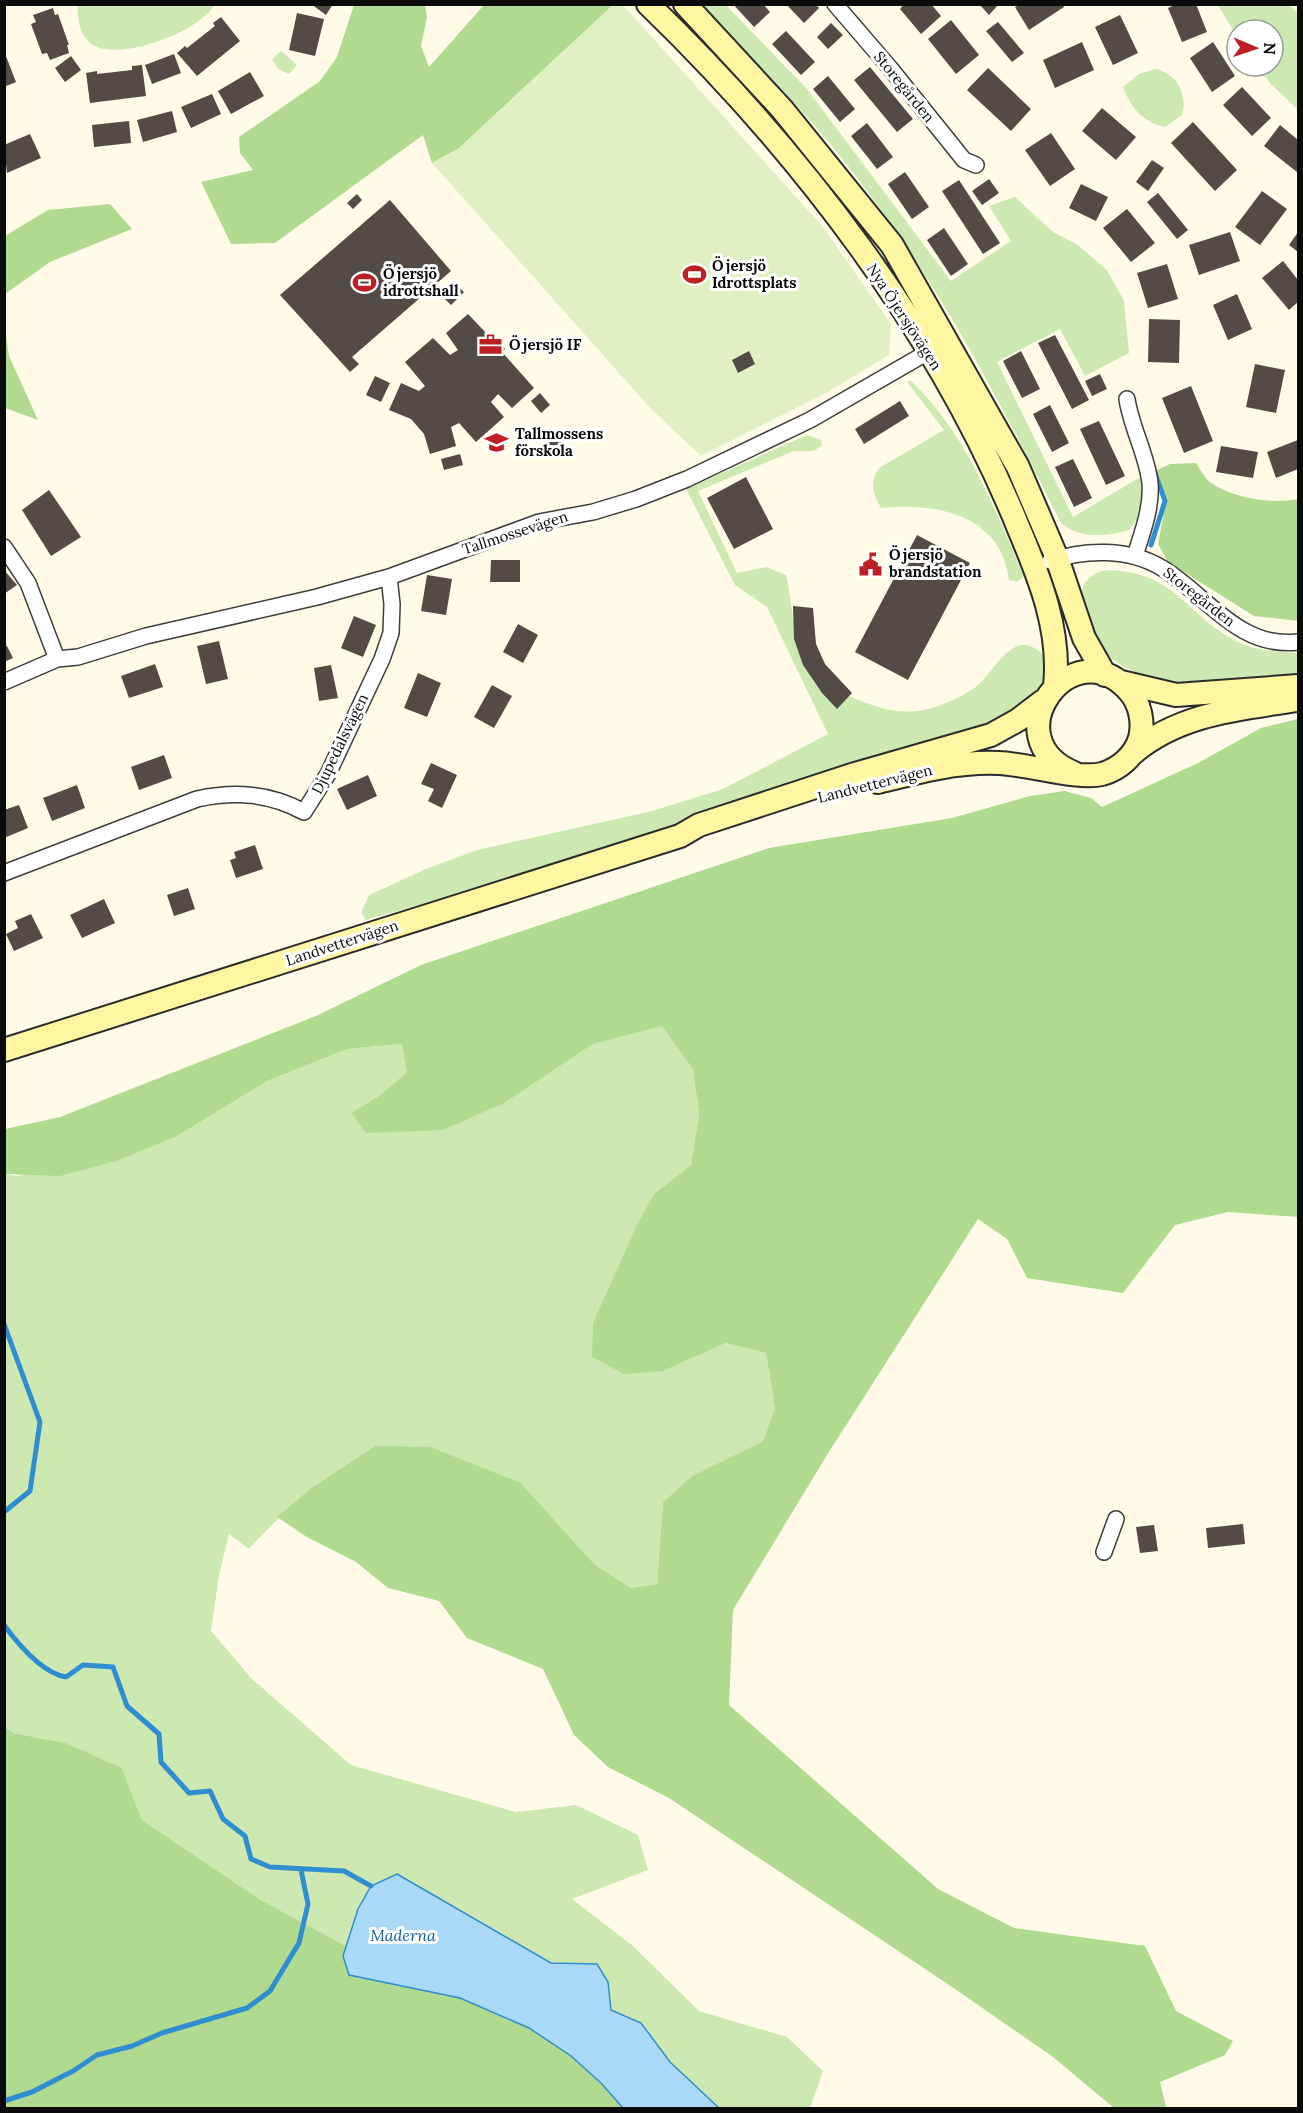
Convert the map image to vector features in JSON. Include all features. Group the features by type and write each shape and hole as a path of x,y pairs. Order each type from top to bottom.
{"street":[{"name":"Nya Öjersjövägen","path":"684,4 782,109 892,245 948,340 1018,467 1057,558 1084,638 1112,678"},
{"name":"Storegården","path":"834,4 896,75 964,160 976,165"},
{"name":"Nya Öjersjövägen","path":"656,7 788,152 831,205 928,352 1000,483 1034,566 1057,646 1049,693"},
{"name":"Tallmossevägen","path":"4,682 57,659 78,657 146,636 317,597 389,577 538,522 613,507 659,490 810,420 948,340"},
{"path":"1127,399 1130,421 1150,483 1148,510 1135,556"},
{"path":"4,547 28,583 57,659"},
{"name":"Storegården","path":"1034,566 1057,558 1114,552 1135,556 1163,568 1219,615 1250,635 1287,643 1299,642"},
{"name":"Djupedalsvägen","path":"4,873 196,799 238,793 288,804 303,812 328,774 382,659 391,633 392,604 389,577"},
{"name":"Landvettervägen","path":"680,836 699,825 855,774 991,735 1018,720 1049,693 1078,674 1112,678 1176,695 1299,686"},
{"path":"1112,678 1132,695 1141,718 1140,737 1132,754"},
{"path":"1049,693 1038,727 1042,744 1052,759 1074,773"},
{"name":"Landvettervägen","path":"4,1050 680,836 702,834 841,791 950,766 999,763 1091,776 1108,772 1170,727 1198,717 1299,700"},
{"path":"1104,1552 1116,1519"}],"green space":[{"path":"214,4 206,15 175,34 156,42 118,50 102,49 86,39 80,25 78,5"},
{"path":"354,5 425,5 427,17 421,46 429,67 484,5 613,5 458,149 432,163 423,135 275,243 231,244 201,182 253,170 240,153 239,137 320,81 337,57"},
{"name":"Öjersjö Idrottsplats","path":"613,5 623,5 822,226 891,324 889,355 828,392 701,456 651,409 432,163 458,149"},
{"path":"702,5 726,5 807,89 951,281 1011,241 989,206 1015,197 1053,232 1078,245 1107,270 1124,301 1129,353 1085,376 1060,329 997,362 1073,517 1144,475 1141,514 1129,530 1093,535 1076,532 1061,523 1010,423 957,327 898,234 818,129 766,73 708,16"},
{"path":"1218,5 1289,5 1298,13 1298,110 1266,78 1285,78 1285,18 1226,18"},
{"path":"281,51 297,65 289,74 278,69 272,59"},
{"path":"1155,69 1163,71 1175,80 1182,93 1182,115 1165,127 1150,122 1138,113 1123,87 1139,74"},
{"path":"110,204 132,229 50,262 5,294 5,236 48,210"},
{"path":"5,329 9,356 38,420 5,408"},
{"path":"910,380 947,423 977,472 1024,576 1017,582 1009,580 1003,558 994,540 980,527 963,517 924,508 881,508 873,488 874,478 879,468 944,430 907,382"},
{"path":"807,435 821,440 822,446 813,451 794,451 698,491 737,573 766,567 786,575 798,646 810,675 821,691 837,708 849,696 889,710 927,709 958,698 970,691 1010,651 1018,646 1027,645 1048,660 1043,686 1035,697 1015,714 581,858 366,920 361,913 369,895 426,869 477,850 652,811 723,789 828,734 767,607 735,585 686,489"},
{"path":"1196,463 1209,481 1231,493 1253,499 1276,501 1298,499 1298,621 1254,616 1168,562 1158,544 1166,501 1155,471 1170,464"},
{"path":"1106,570 1130,572 1164,586 1218,630 1236,641 1251,647 1298,653 1298,676 1225,682 1174,682 1150,677 1127,668 1103,651 1089,627 1082,607 1081,597 1085,582 1096,573"},
{"path":"1298,719 1298,1217 1228,1212 1175,1225 1123,1293 1027,1278 1007,1239 978,1219 827,1455 733,1610 729,1705 938,1889 1014,1928 1145,1946 1176,2011 1233,2041 1225,2055 1160,2082 1166,2107 1114,2108 1053,2057 958,1991 669,1798 608,1767 574,1735 543,1669 467,1638 439,1601 388,1588 356,1562 307,1537 277,1517 310,1489 375,1446 430,1447 521,1483 595,1565 631,1588 657,1584 663,1502 692,1476 763,1441 775,1408 766,1353 726,1343 663,1371 624,1374 592,1357 593,1323 637,1225 654,1194 691,1165 699,1114 693,1069 662,1026 593,1044 506,1102 443,1130 366,1133 351,1113 379,1096 407,1072 402,1044 347,1049 267,1081 179,1135 119,1160 60,1176 5,1174 5,1129 60,1117 316,1016 421,965 769,848 952,818 1030,796 1064,791 1091,798 1102,807 1198,763 1261,728"},
{"path":"662,1025 693,1069 699,1114 691,1165 654,1194 663,1371 726,1343 766,1353 775,1408 763,1441 692,1476 663,1502 657,1584 631,1588 595,1565 521,1483 375,1446 308,1493 249,1549 229,1534 219,1575 211,1631 252,1679 351,1765 516,1812 576,1805 638,1835 648,1870 572,1899 633,1946 699,2011 787,2037 823,2071 810,2108 719,2108 670,2062 641,2023 611,2010 608,1982 597,1964 551,1963 532,1951 358,1909 346,1946 261,1900 142,1820 122,1768 66,1743 13,1733 5,1726 4,1174 18,1176 179,1135 267,1081 347,1049 403,1044 407,1072 379,1096 351,1113 506,1102 593,1044"},
{"path":"4,1726 13,1733 66,1743 122,1768 142,1820 261,1900 346,1946 343,1956 349,1975 460,1998 529,2028 571,2056 601,2083 623,2108 5,2108"}],"water":[{"name":"Maderna","path":"397,1874 551,1963 597,1964 608,1982 611,2010 641,2023 670,2062 719,2108 623,2108 601,2083 571,2056 529,2028 460,1998 349,1975 343,1956 358,1909 371,1886"}],"building":[{"path":"311,4 333,4 326,15"},
{"path":"733,4 763,4 770,12 754,27"},
{"path":"786,4 816,4 819,8 804,23"},
{"path":"904,4 931,4 941,16 921,34 900,9"},
{"path":"979,4 999,4 989,15"},
{"path":"1177,4 1196,4 1207,32 1182,42 1168,8"},
{"path":"1063,5 1064,7 1029,30 1015,7"},
{"path":"53,8 55,15 58,14 69,45 67,45 69,53 50,60 47,53 42,54 31,24 36,22 33,15"},
{"path":"297,13 324,19 315,56 289,50"},
{"path":"1120,15 1138,53 1113,65 1095,27"},
{"path":"221,17 240,41 197,76 177,53 215,26 213,23"},
{"path":"951,20 979,55 956,74 928,39"},
{"path":"998,22 1024,53 1012,62 986,31"},
{"path":"831,23 843,35 828,49 817,37"},
{"path":"786,31 815,62 801,75 772,44"},
{"path":"1082,42 1094,70 1055,88 1043,60"},
{"path":"1213,42 1225,61 1225,78 1232,78 1212,92 1190,58"},
{"path":"4,51 16,82 4,87"},
{"path":"174,54 181,73 152,84 145,65"},
{"path":"71,56 81,70 65,82 55,68"},
{"path":"142,65 146,96 90,103 86,73 132,70 132,66"},
{"path":"870,67 913,119 897,132 854,80"},
{"path":"988,68 1031,109 1011,131 967,90"},
{"path":"250,72 264,96 231,114 218,91"},
{"path":"828,76 855,109 840,122 813,89"},
{"path":"1242,87 1271,118 1252,136 1223,105"},
{"path":"212,94 221,114 191,128 181,107"},
{"path":"1102,108 1136,137 1116,160 1082,131"},
{"path":"172,111 177,132 143,142 137,120"},
{"path":"129,121 131,143 94,147 92,125"},
{"path":"1193,122 1237,170 1215,191 1171,143"},
{"path":"867,123 893,157 877,169 851,136"},
{"path":"1280,125 1298,140 1297,172 1264,146"},
{"path":"1051,133 1075,169 1050,186 1025,150"},
{"path":"30,134 41,158 7,173 4,145"},
{"path":"1152,160 1164,168 1148,191 1136,182"},
{"path":"905,172 929,207 912,219 888,184"},
{"path":"989,179 999,193 982,205 972,191"},
{"path":"959,180 1000,243 983,254 942,191"},
{"path":"1081,184 1108,197 1096,221 1069,208"},
{"path":"1262,191 1287,209 1260,245 1235,227"},
{"path":"1158,193 1188,230 1177,239 1147,202"},
{"path":"357,194 362,200 353,209 347,203"},
{"name":"Öjersjö idrottshall","path":"390,200 451,271 352,357 359,364 350,372 280,295"},
{"path":"1127,209 1155,243 1131,262 1103,228"},
{"path":"944,228 968,264 951,276 927,240"},
{"path":"1230,232 1240,261 1199,275 1189,245"},
{"path":"1298,232 1298,252 1289,245"},
{"path":"1283,261 1298,280 1298,302 1289,310 1262,278"},
{"path":"1167,264 1178,299 1148,308 1137,273"},
{"path":"459,287 464,292 451,305 445,299"},
{"path":"1237,294 1252,329 1228,340 1213,305"},
{"path":"468,314 488,335 492,332 505,349 502,352 534,388 512,408 498,394 491,402 504,417 476,442 459,423 451,427 456,446 430,454 424,434 411,419 389,410 401,383 419,391 425,386 405,362 433,338 450,355 458,350 446,333"},
{"path":"1149,319 1180,320 1179,363 1148,362"},
{"path":"1055,335 1089,400 1072,409 1038,343"},
{"path":"749,351 755,364 738,373 732,360"},
{"path":"1021,351 1040,389 1022,398 1003,361"},
{"path":"1255,364 1285,370 1276,413 1246,407"},
{"path":"1100,374 1107,389 1092,396 1085,381"},
{"path":"375,376 390,383 381,402 366,395"},
{"path":"1191,386 1213,441 1184,453 1162,398"},
{"path":"540,393 550,405 541,413 531,401"},
{"path":"900,401 909,416 864,444 855,429"},
{"path":"1050,405 1069,443 1052,452 1033,414"},
{"path":"1099,421 1125,476 1106,485 1080,429"},
{"path":"560,431 567,439 553,450 547,442"},
{"path":"1298,440 1298,469 1276,478 1267,452"},
{"path":"1221,446 1258,452 1253,478 1216,472"},
{"path":"460,454 463,465 444,470 441,459"},
{"path":"1073,459 1092,498 1074,507 1055,467"},
{"path":"746,477 773,529 734,549 707,498"},
{"path":"49,490 81,537 51,556 22,510"},
{"path":"917,535 970,563 908,680 855,652"},
{"path":"491,560 520,560 520,582 490,582"},
{"path":"4,570 17,585 4,594"},
{"path":"427,575 452,579 446,615 421,611"},
{"path":"793,606 813,608 816,644 825,664 852,693 837,709 822,693 803,665 794,639"},
{"path":"354,616 376,625 363,657 341,648"},
{"path":"518,624 538,635 523,663 503,652"},
{"path":"219,641 228,679 206,684 197,646"},
{"path":"7,646 13,658 4,662 4,647"},
{"path":"155,664 163,687 129,698 121,676"},
{"path":"331,665 338,698 319,701 314,668"},
{"path":"418,673 441,683 427,717 404,708"},
{"path":"492,685 512,696 494,728 474,717"},
{"path":"164,755 172,778 139,790 131,767"},
{"path":"431,763 457,775 442,808 428,801 434,789 421,784"},
{"path":"368,775 377,796 347,810 337,789"},
{"path":"77,785 85,808 52,821 43,798"},
{"path":"19,805 28,828 4,838 4,810"},
{"path":"255,845 263,869 236,878 230,860 236,858 234,852"},
{"path":"188,888 195,909 174,916 167,895"},
{"path":"104,899 115,923 82,938 70,915"},
{"path":"31,914 43,938 14,951 6,934 18,928 15,921"},
{"path":"1243,1524 1245,1544 1208,1548 1206,1528"},
{"path":"1154,1525 1158,1551 1140,1553 1136,1527"}],"waterway":[{"path":"1151,545 1165,501 1155,473"},
{"path":"4,1324 40,1422 30,1491 4,1512"},
{"path":"4,1625 31,1657 57,1674 66,1677 83,1665 113,1667 127,1706 159,1734 161,1762 189,1793 210,1791 223,1819 245,1836 251,1859 270,1867 344,1871 371,1886"},
{"path":"4,2101 32,2092 73,2071 97,2055 132,2046 162,2033 247,2008 270,1991 299,1943 308,1904 301,1870"}],"place":[{"name":"Öjersjö Idrottsplats","path":"694,275"},
{"name":"Öjersjö idrottshall","path":"365,283"},
{"name":"Öjersjö IF","path":"491,345"},
{"name":"Tallmossens förskola","path":"497,443"},
{"name":"Öjersjö brandstation","path":"871,564"}]}
